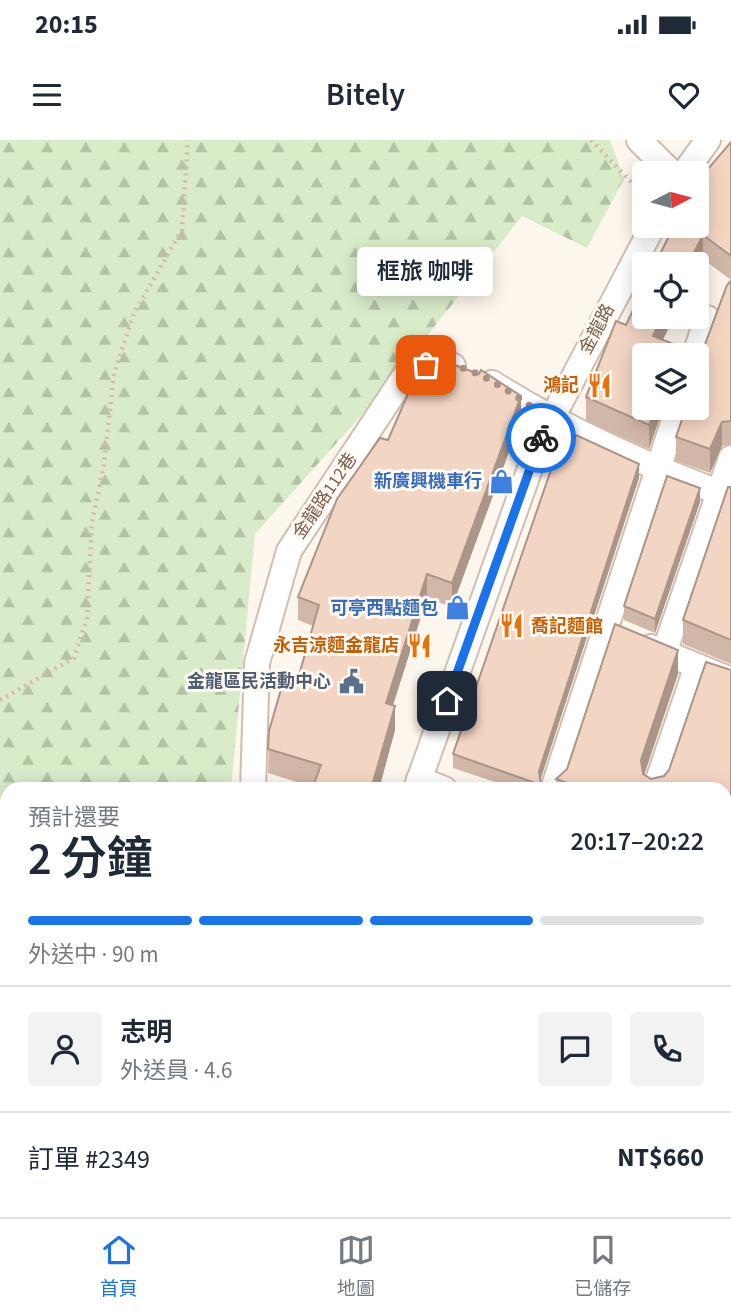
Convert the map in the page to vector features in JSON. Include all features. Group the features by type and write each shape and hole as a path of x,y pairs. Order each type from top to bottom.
{"street":[{"path":"639,140 660,161"},
{"path":"693,161 708,140"},
{"name":"金龍路","path":"418,782 550,419 647,238"},
{"name":"金龍路112巷","path":"253,782 257,663 289,551 410,368 443,362 483,377 550,419 658,470 725,495"},
{"path":"555,782 674,420"},
{"path":"664,653 725,495 731,458"},
{"path":"605,628 731,680"},
{"path":"657,782 697,666"}],"path":[{"path":"0,700 74,658 83,632 87,618 92,522 104,465 114,373 134,313 182,230 188,140"},
{"path":"591,140 632,179"}],"green space":[{"path":"0,140 610,140 624,179 587,248 522,216 385,389 255,534 232,782 0,782"}],"building":[{"path":"731,142 731,256 707,238 709,168"},
{"path":"668,238 701,238 694,252 661,252"},
{"path":"731,281 731,421 722,422 710,449 676,437 682,420 709,420 709,343 705,343 727,285"},
{"path":"632,312 632,329 656,329 653,336 671,343 632,343 632,417 586,397 616,321 626,325"},
{"path":"430,356 479,374 481,370 521,396 452,583 427,574 386,703 395,706 373,782 315,782 321,765 268,749 269,731 284,679 297,682 319,605 298,597 337,499 380,438 388,440 424,357"},
{"path":"638,420 651,420 649,425"},
{"path":"563,435 574,439 576,435 639,464 539,771 541,782 532,782 453,754"},
{"path":"667,476 700,488 655,619 624,606"},
{"path":"728,487 731,487 731,640 683,620"},
{"path":"615,624 678,650 641,760 643,774 651,779 664,776 669,770 706,662 731,670 731,782 564,782 556,779 567,769"}],"way so far":[{"path":"426,365 443,362 483,377 550,419 541,438"}],"place":[{"name":"框旅 咖啡","path":"426,365"},
{"name":"鴻記","path":"599,385"},
{"name":"新廣興機車行","path":"502,481"},
{"name":"可亭西點麵包","path":"458,608"},
{"name":"喬記麵館","path":"511,626"},
{"name":"永吉涼麵金龍店","path":"419,645"},
{"name":"金龍區民活動中心","path":"351,681"}],"route":[{"path":"447,701 541,438"}]}
